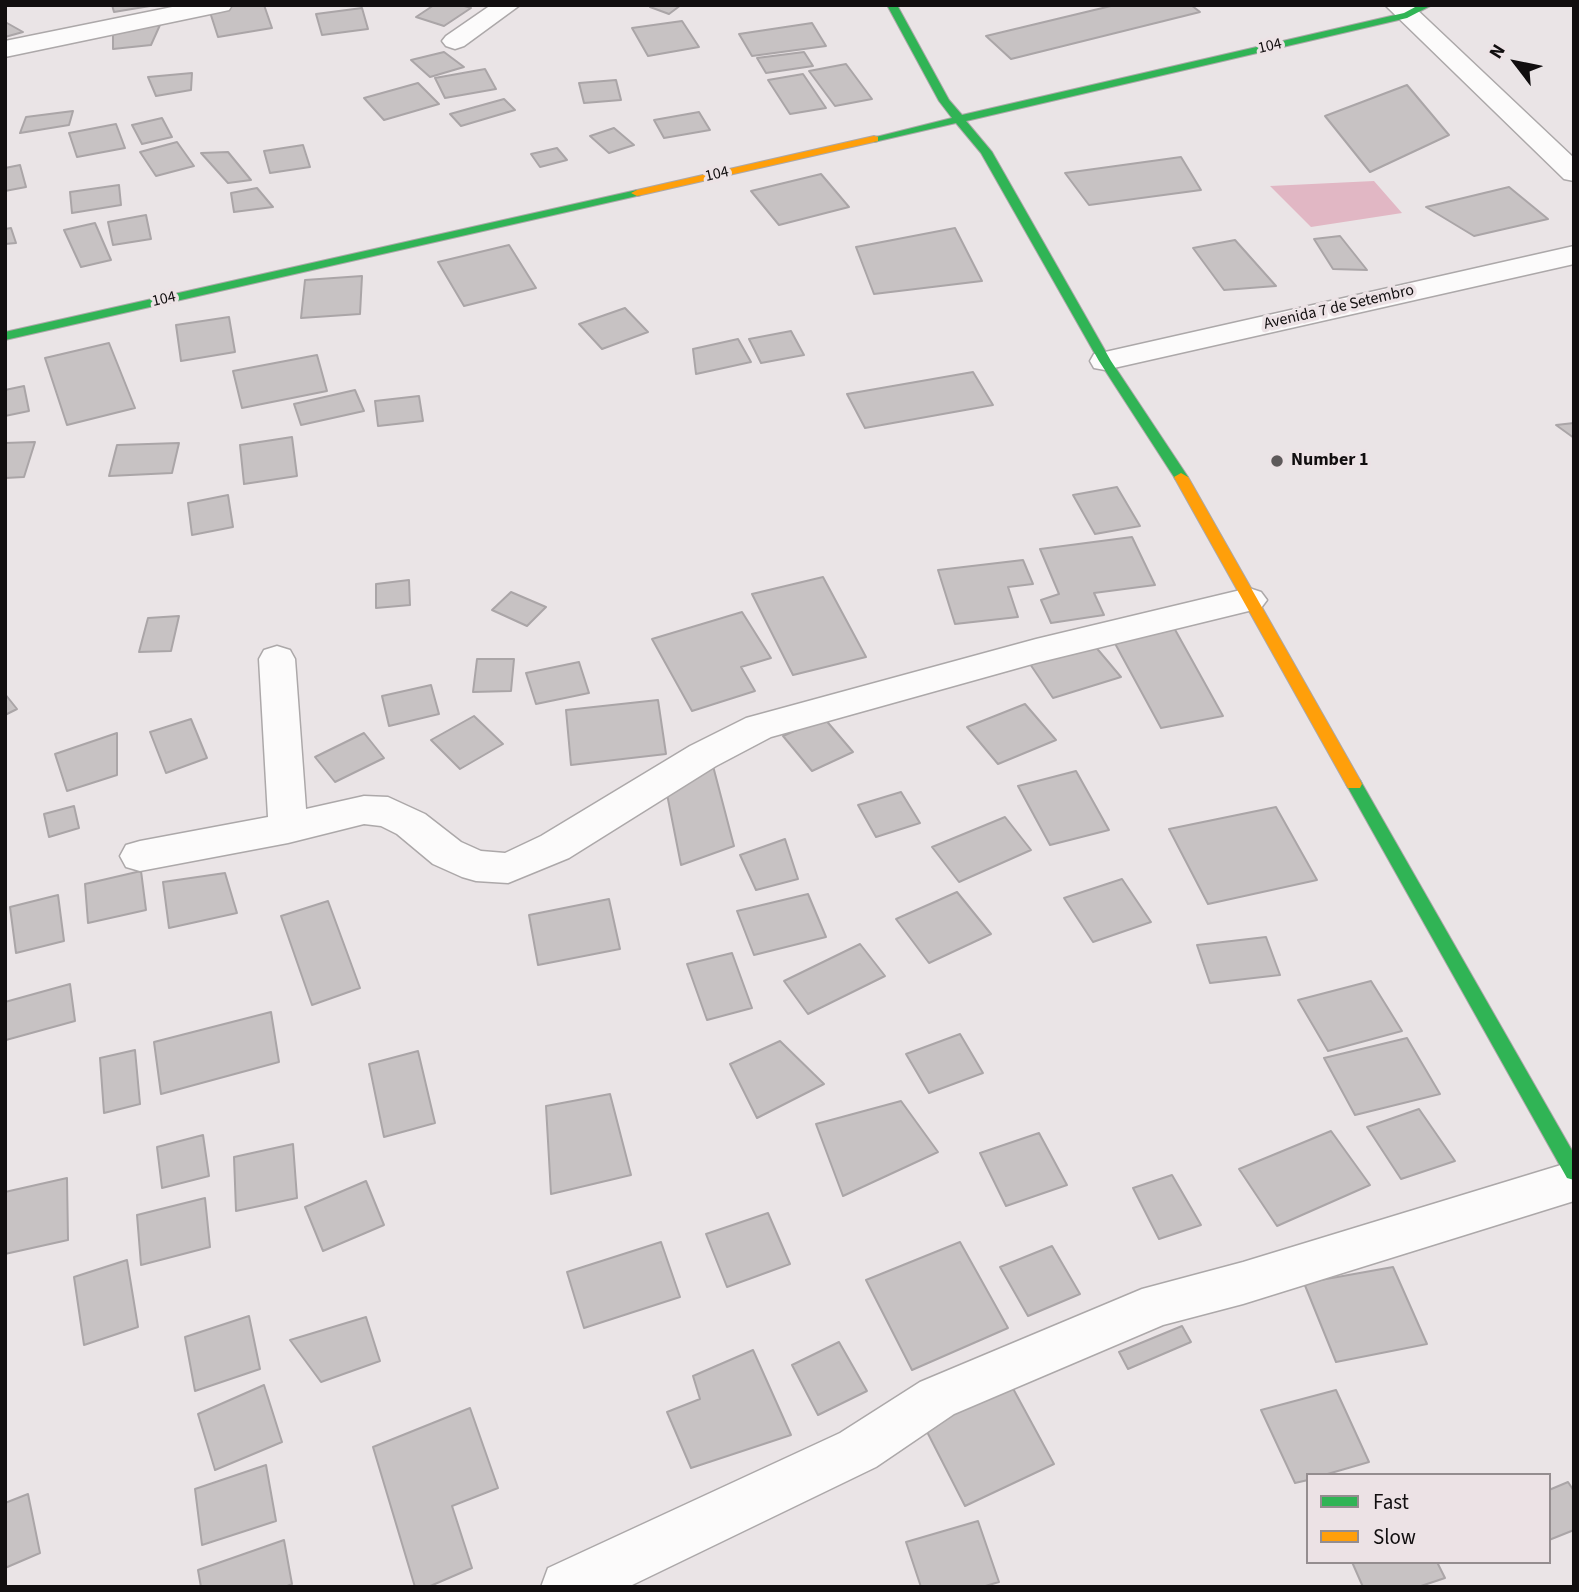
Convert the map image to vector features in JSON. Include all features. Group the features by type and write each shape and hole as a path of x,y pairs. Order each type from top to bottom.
{"street":[{"path":"5,49 220,5"},
{"path":"455,41 508,5"},
{"path":"892,5 943,101 986,152 1105,362 1192,494 1249,600 1574,1172"},
{"path":"1411,9 1574,173"},
{"name":"104","path":"5,336 960,120 1411,9"},
{"name":"Avenida 7 de Setembro","path":"1105,362 1574,255"},
{"path":"140,856 288,828 364,810 388,812 411,824 447,853 476,866 508,867 555,847 703,756 759,727 1036,651 1249,600"},
{"path":"277,659 288,828"},
{"path":"573,1586 858,1450 937,1398 1159,1304 1242,1283 1574,1181"}],"shaded area":[{"path":"1374,181 1402,213 1311,227 1270,186"}],"building":[{"path":"112,5 156,5 114,12"},
{"path":"230,5 264,5 272,28 218,37 209,9"},
{"path":"434,5 461,5 471,8 444,26 416,17"},
{"path":"681,5 669,14 650,7"},
{"path":"1115,5 1191,5 1200,12 1011,59 986,36"},
{"path":"362,8 368,29 322,35 316,14"},
{"path":"682,21 699,47 648,56 632,28"},
{"path":"7,23 23,32 5,37"},
{"path":"812,23 826,46 752,56 739,34"},
{"path":"160,25 151,45 113,49 113,30"},
{"path":"444,52 464,67 430,77 411,60"},
{"path":"804,52 813,66 766,73 757,58"},
{"path":"846,64 872,99 835,106 809,71"},
{"path":"485,69 496,89 445,98 435,78"},
{"path":"192,73 191,90 156,96 148,77"},
{"path":"803,74 826,108 790,114 768,80"},
{"path":"616,80 621,100 584,103 579,83"},
{"path":"418,83 439,104 384,120 364,98"},
{"path":"1407,85 1449,135 1370,172 1325,116"},
{"path":"504,99 515,110 461,126 450,114"},
{"path":"73,111 69,125 20,133 26,117"},
{"path":"699,112 710,130 664,138 654,120"},
{"path":"162,118 172,137 142,144 132,125"},
{"path":"116,124 125,148 77,157 69,133"},
{"path":"614,128 634,145 609,153 590,136"},
{"path":"177,142 194,166 156,176 140,152"},
{"path":"303,145 310,167 270,173 264,151"},
{"path":"557,148 567,160 540,167 531,154"},
{"path":"228,152 251,180 228,183 201,153"},
{"path":"1181,157 1201,190 1089,205 1065,173"},
{"path":"20,165 26,187 5,191 5,168"},
{"path":"821,174 849,207 779,225 751,191"},
{"path":"119,185 121,205 72,213 70,192"},
{"path":"1509,187 1548,219 1474,236 1426,207"},
{"path":"257,188 273,207 234,212 231,193"},
{"path":"146,215 151,239 113,245 108,222"},
{"path":"95,223 111,260 81,267 64,230"},
{"path":"11,228 16,243 5,244 5,229"},
{"path":"955,228 982,281 874,294 856,247"},
{"path":"1340,236 1367,270 1333,269 1314,239"},
{"path":"1235,240 1276,286 1224,290 1193,248"},
{"path":"509,245 536,288 464,306 438,262"},
{"path":"362,276 360,314 301,318 305,280"},
{"path":"625,308 648,332 602,349 579,324"},
{"path":"229,317 235,352 181,361 176,325"},
{"path":"791,331 804,355 761,363 749,339"},
{"path":"738,339 751,362 696,374 693,349"},
{"path":"109,343 135,408 67,425 45,358"},
{"path":"317,355 327,391 242,408 233,371"},
{"path":"973,372 993,405 865,428 847,394"},
{"path":"24,386 29,411 5,416 5,390"},
{"path":"355,390 364,411 301,425 294,404"},
{"path":"419,396 423,421 378,426 375,401"},
{"path":"1574,423 1574,438 1556,425"},
{"path":"292,437 297,476 244,484 240,445"},
{"path":"35,442 24,477 5,478 5,443"},
{"path":"179,443 172,473 109,476 117,445"},
{"path":"1117,487 1140,526 1095,534 1073,495"},
{"path":"228,495 233,527 192,535 188,503"},
{"path":"1132,537 1155,585 1094,593 1104,615 1051,623 1041,600 1059,594 1040,549"},
{"path":"1023,560 1033,584 1008,587 1018,617 955,624 938,570"},
{"path":"823,577 866,657 793,675 752,594"},
{"path":"409,580 410,605 376,608 376,584"},
{"path":"511,592 546,607 527,626 492,610"},
{"path":"742,612 771,658 741,667 755,691 692,711 652,639"},
{"path":"179,616 171,651 139,652 148,618"},
{"path":"1173,626 1223,716 1161,728 1112,638"},
{"path":"1094,645 1121,677 1053,698 1030,664"},
{"path":"477,659 514,659 511,691 473,692"},
{"path":"579,662 589,693 536,704 526,673"},
{"path":"431,685 439,714 389,726 382,696"},
{"path":"5,694 17,709 5,715"},
{"path":"658,700 666,754 571,765 566,710"},
{"path":"1025,704 1056,740 998,764 967,727"},
{"path":"474,716 503,744 460,769 431,740"},
{"path":"824,718 853,752 812,771 783,736"},
{"path":"191,719 207,758 166,773 150,732"},
{"path":"117,733 117,775 67,791 55,754"},
{"path":"364,733 384,758 335,782 315,757"},
{"path":"713,766 734,846 681,865 665,784"},
{"path":"1076,771 1109,830 1050,845 1018,786"},
{"path":"901,792 920,823 876,837 858,805"},
{"path":"74,806 79,828 49,837 44,814"},
{"path":"1276,807 1317,880 1208,904 1169,829"},
{"path":"1005,817 1031,850 959,882 932,847"},
{"path":"785,839 798,879 756,890 740,855"},
{"path":"141,871 146,910 88,923 85,884"},
{"path":"225,873 237,913 169,928 163,882"},
{"path":"1122,879 1151,922 1093,942 1064,898"},
{"path":"957,892 991,934 929,963 896,919"},
{"path":"808,894 826,937 754,955 737,911"},
{"path":"58,895 64,941 16,953 10,907"},
{"path":"609,899 620,949 538,965 529,915"},
{"path":"328,901 360,988 312,1005 281,916"},
{"path":"1266,937 1280,975 1210,983 1197,945"},
{"path":"860,944 885,976 808,1014 784,981"},
{"path":"732,953 752,1008 707,1020 687,964"},
{"path":"1371,981 1402,1031 1328,1051 1298,1000"},
{"path":"70,984 75,1021 6,1040 5,1002"},
{"path":"271,1012 279,1062 161,1094 154,1042"},
{"path":"960,1034 983,1073 929,1093 906,1054"},
{"path":"1407,1038 1440,1094 1355,1115 1324,1058"},
{"path":"780,1041 824,1084 757,1118 730,1064"},
{"path":"135,1050 140,1104 104,1113 100,1058"},
{"path":"418,1051 435,1123 384,1137 369,1064"},
{"path":"610,1094 631,1175 551,1194 546,1106"},
{"path":"901,1101 938,1152 843,1196 816,1124"},
{"path":"1419,1109 1455,1161 1401,1179 1367,1127"},
{"path":"1331,1131 1370,1185 1277,1226 1239,1169"},
{"path":"1039,1133 1067,1185 1006,1206 980,1153"},
{"path":"203,1135 209,1176 162,1188 157,1147"},
{"path":"293,1144 297,1198 236,1211 234,1157"},
{"path":"1172,1175 1201,1225 1159,1239 1133,1188"},
{"path":"67,1178 68,1240 5,1254 5,1192"},
{"path":"366,1181 384,1225 323,1251 305,1207"},
{"path":"205,1198 210,1247 141,1265 137,1215"},
{"path":"768,1213 790,1264 727,1287 706,1234"},
{"path":"661,1242 680,1297 584,1328 567,1272"},
{"path":"960,1242 1008,1328 912,1370 866,1280"},
{"path":"1052,1246 1080,1294 1028,1316 1000,1267"},
{"path":"127,1260 138,1327 84,1345 74,1277"},
{"path":"1393,1267 1427,1344 1336,1362 1304,1283"},
{"path":"249,1316 260,1369 195,1391 185,1337"},
{"path":"366,1317 380,1361 321,1382 290,1340"},
{"path":"1182,1326 1191,1342 1128,1369 1119,1352"},
{"path":"839,1342 867,1391 818,1415 792,1365"},
{"path":"753,1350 791,1435 691,1468 667,1412 700,1399 693,1376"},
{"path":"1010,1383 1054,1464 965,1506 922,1422"},
{"path":"264,1385 282,1442 215,1470 198,1414"},
{"path":"1336,1390 1369,1462 1331,1473 1306,1473 1306,1480 1295,1483 1261,1410"},
{"path":"470,1408 498,1488 452,1506 472,1568 428,1587 415,1587 373,1447"},
{"path":"266,1465 276,1521 202,1545 195,1489"},
{"path":"1568,1482 1574,1491 1574,1530 1551,1539 1551,1489"},
{"path":"28,1494 40,1553 5,1568 5,1503"},
{"path":"978,1521 999,1582 982,1587 921,1587 906,1542"},
{"path":"284,1540 292,1584 285,1587 201,1587 198,1570"},
{"path":"1353,1564 1438,1564 1445,1578 1418,1587 1363,1587"}],"traffic: fast":[{"path":"892,5 944,101 986,152 1105,361 1181,477"},
{"path":"874,139 1407,15 1427,5"},
{"path":"5,336 637,193"},
{"path":"1354,784 1574,1172"}],"traffic: slow":[{"path":"637,193 874,139"},
{"path":"1181,477 1354,784"}],"place":[{"name":"Number 1","path":"1277,461"}]}
